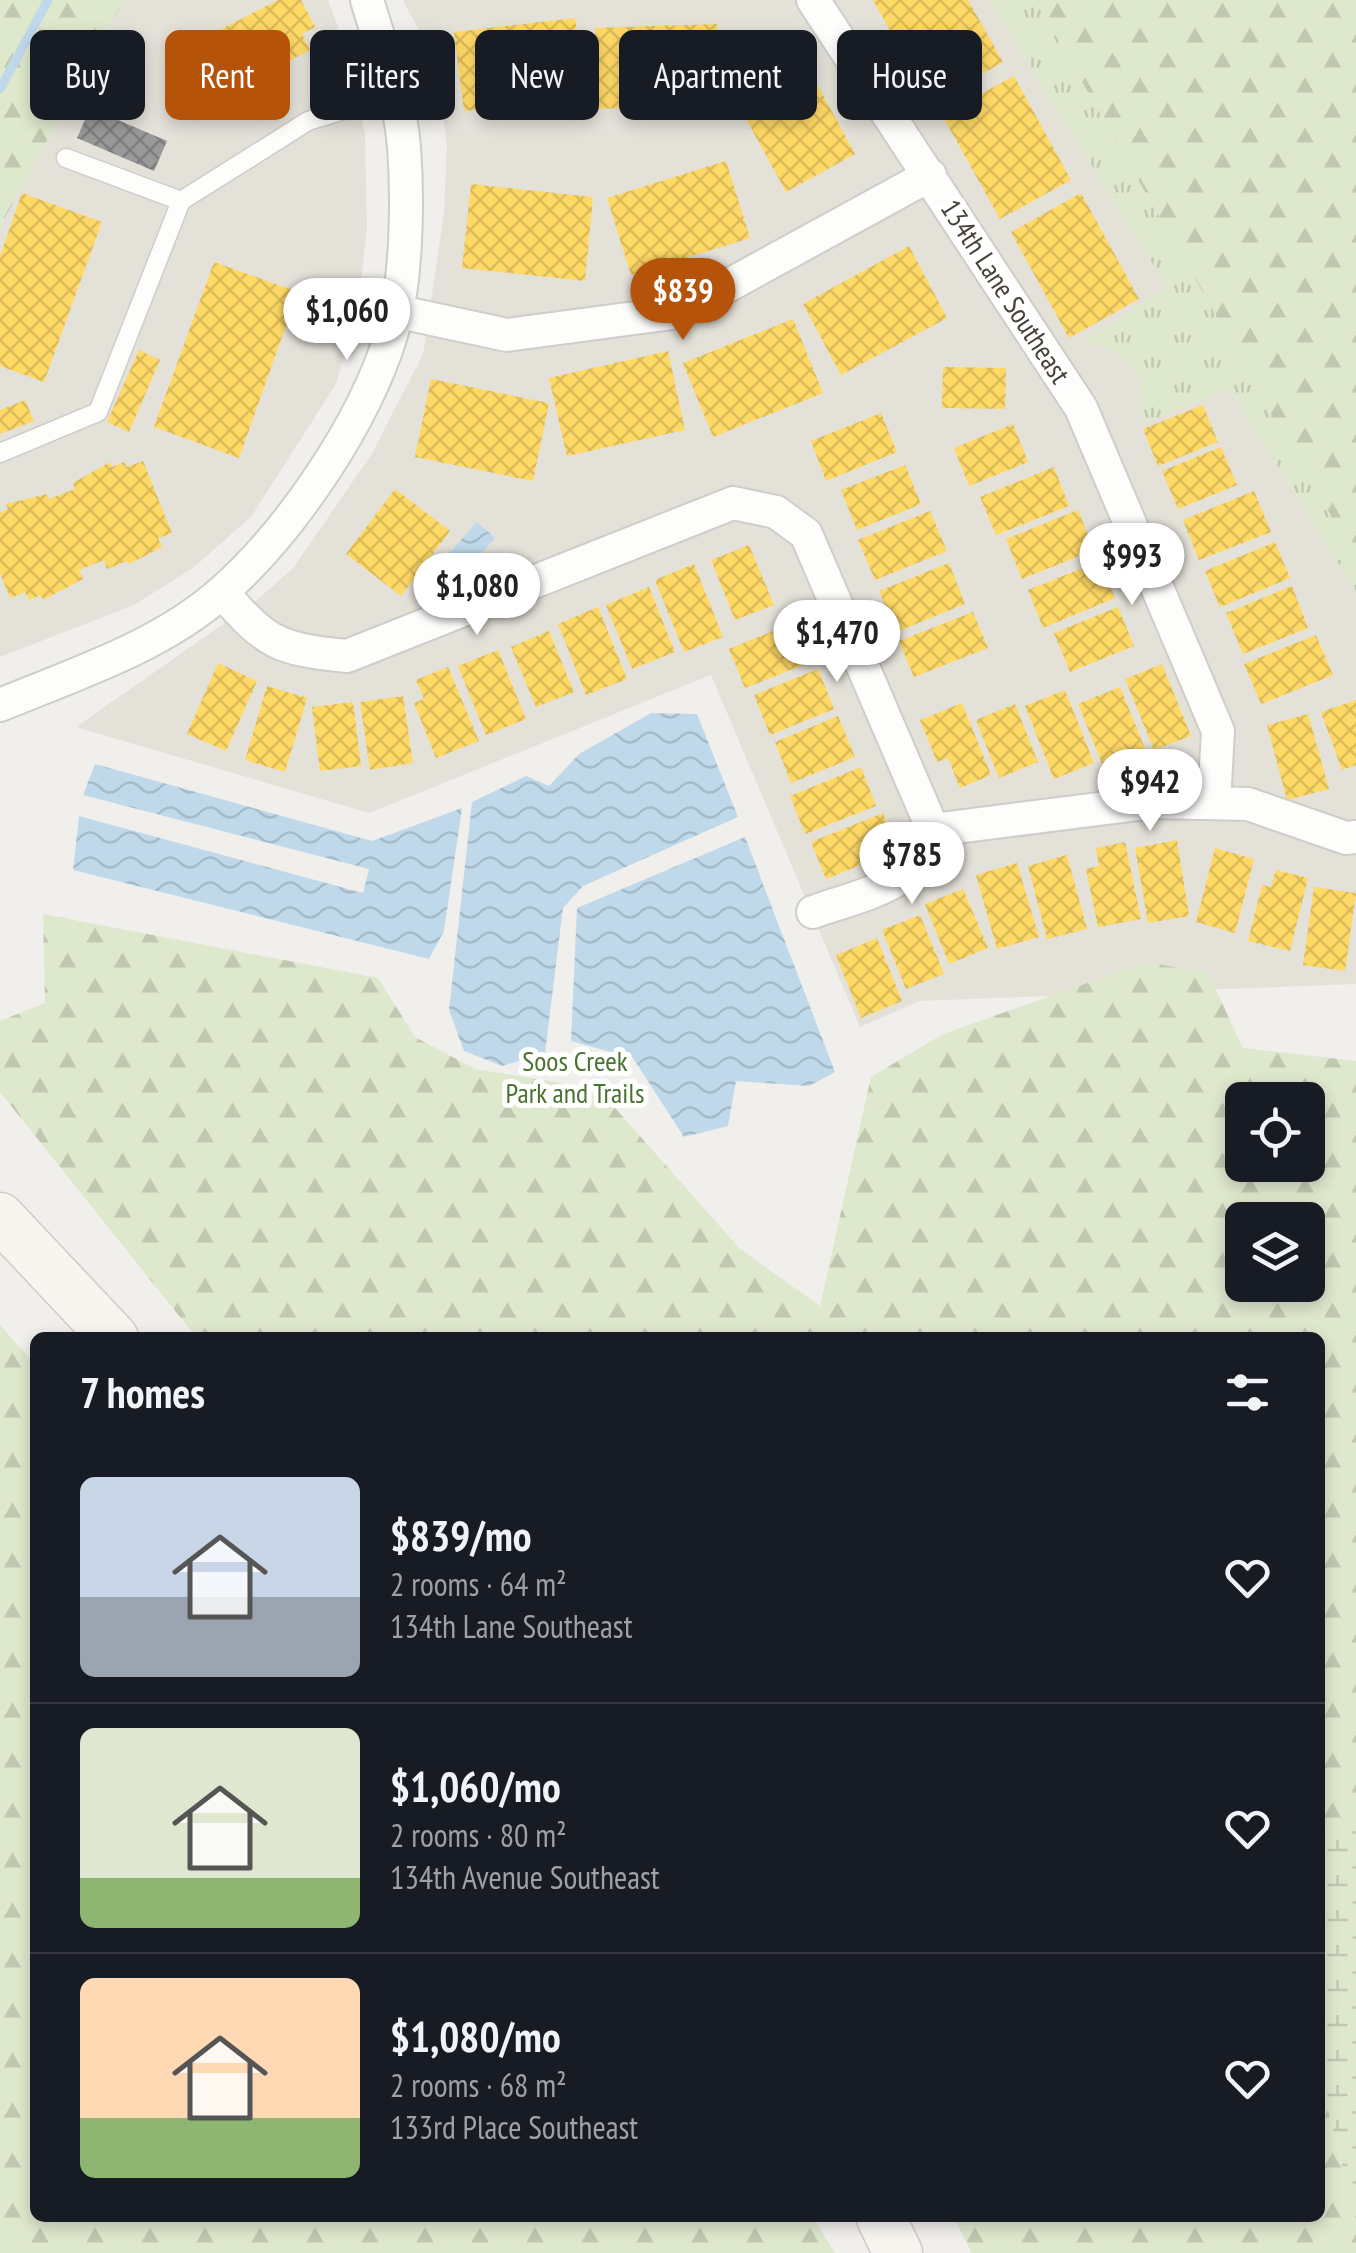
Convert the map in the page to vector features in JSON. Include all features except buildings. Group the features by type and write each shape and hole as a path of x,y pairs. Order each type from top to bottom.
{"main road":[{"path":"0,1217 108,1332"},
{"path":"883,2222 898,2253"}],"street":[{"path":"367,0 376,30"},
{"name":"134th Lane Southeast","path":"813,0 1081,408 1218,731 1214,803"},
{"path":"0,705 125,654 222,592 315,487 370,389 392,332 404,244 404,145 399,120"},
{"name":"134th Lane Southeast","path":"395,311 508,335 680,312 930,175"},
{"path":"222,592 259,634 295,651 346,656 734,503 776,512 806,534 933,830 931,845 920,863 902,877 813,912"},
{"path":"933,830 1154,802 1248,804 1346,838 1356,837"}],"lane":[{"path":"0,452 98,412 181,202 311,120"},
{"path":"66,158 181,202"}],"shaded area":[{"path":"124,0 328,0 339,30 310,30 310,120 362,120 367,228 359,296 336,384 251,517 193,568 134,605 0,657 0,227 58,120 145,120 145,30 108,30"},
{"path":"403,0 989,0 1356,592 1356,984 920,1001 860,1027 711,675 369,813 76,727 256,601 294,567 373,452 423,354 444,213 447,145 444,120 455,120 455,30 419,30"}],"green space":[{"path":"0,0 124,0 108,30 30,30 30,120 58,120 0,227"},
{"path":"989,0 1301,0 1356,72 1356,592 1230,389 1140,425 1141,392 1133,368 1115,352 1084,342 1167,287"},
{"path":"1035,0 1356,0 1356,559"},
{"name":"Soos Creek Park and Trails","path":"43,914 378,978 415,1037 475,1069 556,1082 608,1100 740,1249 820,1306 871,1077 943,1034 1147,962 1208,973 1243,1048 1356,1061 1356,1826 1325,1830 1325,1332 192,1332 0,1092 0,1021 45,1003"},
{"path":"0,1325 30,1358 30,2222 816,2222 835,2253 0,2253"},
{"path":"1356,1826 1356,2220 1325,2098 1325,1830"},
{"path":"1325,2098 1356,2220 1356,2253 972,2253 956,2222 1325,2222"}],"water":[{"path":"477,522 495,538 465,572 447,556"},
{"path":"651,713 697,714 738,817 583,886 563,908 545,1053 502,1066 464,1051 449,1010 472,802 526,776 549,786 579,754"},
{"path":"95,764 372,841 462,808 444,931 429,959 73,870 79,816 363,893 369,869 83,795"},
{"path":"745,837 835,1072 809,1086 736,1081 728,1126 684,1137 633,1058 571,1041 577,908"}],"waterway":[{"path":"0,89 48,0"}]}
